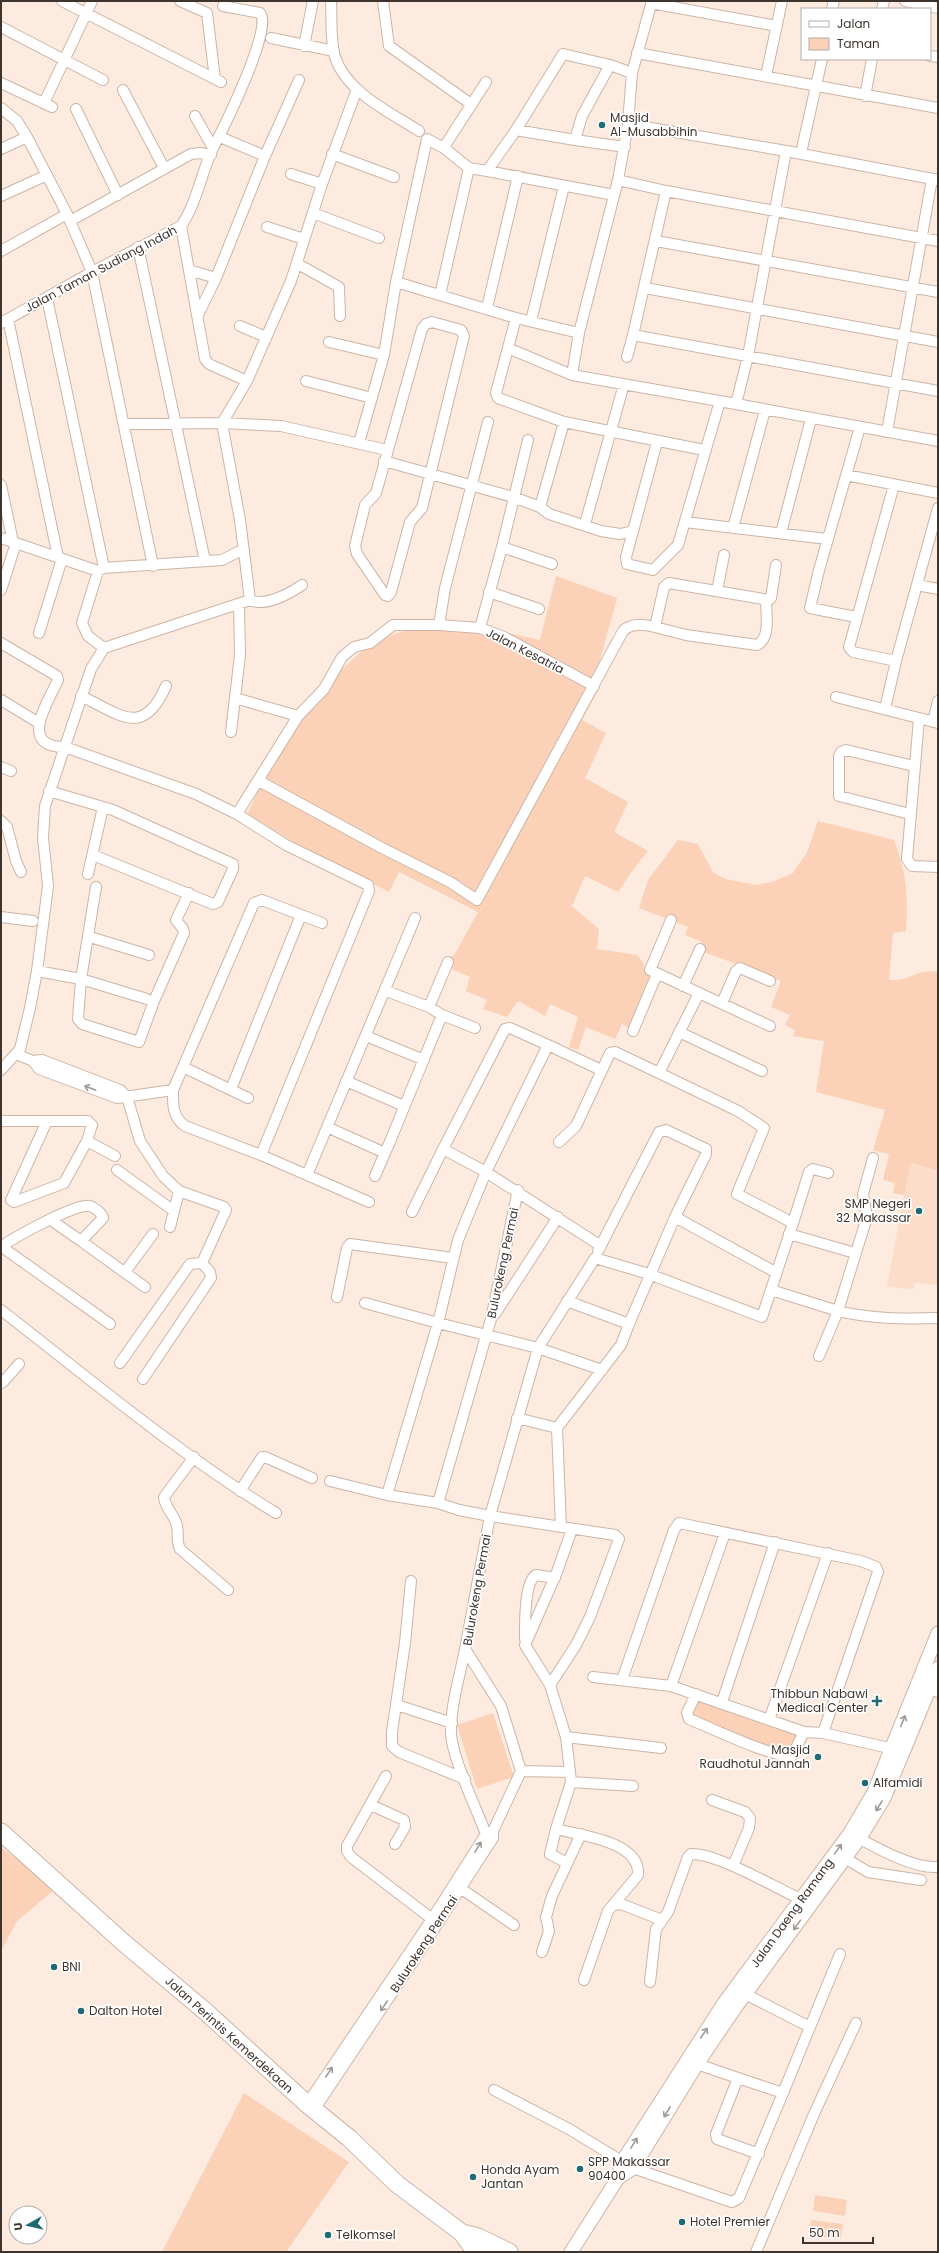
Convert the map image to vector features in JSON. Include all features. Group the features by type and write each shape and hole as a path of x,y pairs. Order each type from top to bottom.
{"highway":[{"name":"Jalan Perintis Kemerdekaan","path":"1,1832 124,1943 204,2011 310,2107 349,2138 397,2184 462,2233 472,2246 480,2252"},
{"name":"Jalan Perintis Kemerdekaan","path":"462,2233 478,2237 509,2252"}],"main road":[{"name":"Jalan Daeng Ramang","path":"928,1690 938,1633"},
{"name":"Jalan Daeng Ramang","path":"571,2252 618,2178 628,2165 673,2092 724,2003 806,1902 845,1858 874,1792 928,1690 938,1668"},
{"name":"Jalan Daeng Ramang","path":"673,2092 697,2064 806,1902 854,1836"}],"street":[{"path":"62,1 218,80 206,13 180,1"},
{"path":"1,83 48,105 65,59 92,1"},
{"path":"304,46 314,1"},
{"path":"331,1 334,51 338,62 356,89 420,131"},
{"path":"383,1 389,46 471,104"},
{"path":"766,76 782,1"},
{"path":"905,1 933,5"},
{"path":"572,375 578,333 618,180 625,147 632,73 651,2 777,26"},
{"name":"Jalan Taman Sudiang Indah","path":"5,321 138,247 181,226 188,215 212,151 220,137 248,73 260,35 263,15 260,13 223,6"},
{"path":"1,27 103,80"},
{"path":"271,38 334,51"},
{"path":"637,52 865,96 938,108"},
{"path":"487,171 516,130 563,54 610,65 632,73"},
{"path":"802,154 822,60"},
{"path":"865,96 872,60"},
{"path":"575,140 582,116 610,65"},
{"path":"198,315 216,278 265,156 299,80"},
{"path":"446,144 486,82"},
{"path":"222,422 228,416 247,381 298,264 304,239 322,184 356,89"},
{"path":"123,90 164,168"},
{"path":"1,108 17,121 27,137 68,218 92,272 152,566"},
{"path":"76,109 118,195"},
{"path":"1,251 118,195 164,168 196,153 212,151 195,116"},
{"path":"628,124 786,151 935,179 921,238 912,286 888,432"},
{"path":"516,130 625,147"},
{"path":"1,149 27,137"},
{"path":"220,137 265,156"},
{"path":"360,443 384,355 396,282 427,139 444,148 469,168 614,195"},
{"path":"736,404 748,356 786,151"},
{"path":"332,154 394,177"},
{"path":"440,295 469,168"},
{"path":"291,174 322,184"},
{"path":"1,196 47,175"},
{"path":"487,308 518,176"},
{"path":"618,180 666,191 938,241"},
{"path":"531,321 564,186"},
{"path":"627,357 634,335 666,191"},
{"path":"313,213 379,238"},
{"path":"181,226 206,361 247,381"},
{"path":"267,227 304,239"},
{"path":"656,241 912,286 938,292"},
{"path":"138,247 205,562"},
{"path":"298,264 339,287 340,316"},
{"path":"189,270 216,278"},
{"path":"396,282 487,308 516,318 578,333"},
{"path":"645,288 938,342"},
{"path":"47,298 101,569 82,623 88,636 104,648"},
{"path":"516,318 496,396 499,399 564,422 657,442 704,450"},
{"path":"5,321 60,558 39,633"},
{"path":"432,322 461,330 464,332 464,340 429,474 422,508 410,522 391,592 388,596 385,595 361,561 354,546 365,505 376,493 387,450 424,326 432,322"},
{"path":"240,326 266,337"},
{"path":"634,335 938,391"},
{"path":"329,342 384,355"},
{"path":"508,348 572,375 938,441"},
{"path":"306,381 372,398"},
{"path":"585,524 612,432 624,384"},
{"path":"657,442 626,557 627,564 653,570 676,550 704,450 720,401"},
{"path":"733,528 765,410"},
{"path":"781,534 811,419"},
{"path":"124,424 222,422 290,427 387,450"},
{"path":"222,422 240,520 242,550 250,600"},
{"path":"439,625 445,588 488,422"},
{"path":"540,507 564,422"},
{"path":"856,617 810,608 827,539 860,427"},
{"path":"480,628 502,547 528,440"},
{"path":"384,461 513,497 540,507 549,514 612,533 633,531"},
{"path":"846,475 938,493"},
{"path":"1,485 14,542 3,588 1,590"},
{"path":"894,485 856,617 849,647 851,651 896,661"},
{"path":"885,709 896,661 938,508"},
{"path":"685,522 827,539"},
{"path":"1,538 60,558 101,569 222,560 242,550"},
{"path":"502,547 552,564"},
{"path":"717,591 724,555"},
{"path":"655,627 666,584 675,584 717,591 766,601 771,598 776,565"},
{"path":"1,1070 16,1054 24,1037 37,971 48,886 43,838 45,806 91,669 104,648 250,600 255,602 265,601 290,593 302,585"},
{"path":"917,585 938,589"},
{"path":"489,592 539,609"},
{"path":"259,781 382,848 450,882 477,900 626,627 634,625 655,627 686,635 756,645 763,640 766,631 766,601"},
{"path":"231,732 240,647 239,604"},
{"name":"Jalan Kesatria","path":"237,814 259,781 298,716 324,689 337,664 348,651 360,644 370,642 393,625 439,625 480,628 504,638 594,686"},
{"path":"1,643 57,676 58,680 39,723 39,732 44,743 49,746 65,747 170,784 237,814 286,845 366,882 370,888 261,1155"},
{"path":"81,696 124,716 141,717 148,714 159,701 166,686"},
{"path":"836,697 935,722 938,701"},
{"path":"235,698 278,709 298,716"},
{"path":"1,700 39,723"},
{"path":"919,719 910,814 908,863 915,866 938,867"},
{"path":"910,814 839,796 840,756 842,752 846,750 914,766"},
{"path":"1,767 11,771"},
{"path":"49,791 113,810 233,864 231,876 216,904 94,855"},
{"path":"88,874 94,855 103,808"},
{"path":"1,821 7,827 16,861 21,872"},
{"path":"96,887 90,937 81,979 79,1022 139,1042 154,1001 184,933 183,929 176,920 188,893"},
{"path":"322,923 262,900 254,903 173,1090 173,1107 175,1114 185,1126 261,1155 369,1202"},
{"path":"231,1089 301,915"},
{"path":"1,917 33,921"},
{"path":"307,1175 346,1081 386,991 415,918"},
{"path":"671,920 649,967 651,971 770,1026"},
{"path":"90,937 149,955"},
{"path":"683,986 700,949"},
{"path":"429,1007 448,962"},
{"path":"722,1003 736,972 740,968 770,981"},
{"path":"37,971 81,979 147,999"},
{"path":"633,1031 657,974"},
{"path":"386,991 429,1007 442,1015 475,1028"},
{"path":"659,1073 699,993"},
{"path":"375,1176 442,1015"},
{"path":"412,1212 505,1029 510,1028 601,1070"},
{"path":"679,1032 762,1071"},
{"path":"366,1036 424,1060"},
{"path":"387,1495 438,1323 453,1258 468,1212 548,1045"},
{"path":"559,1142 576,1126 608,1056 615,1052 738,1111 763,1126 763,1132 737,1194 793,1223"},
{"path":"16,1054 33,1061 42,1060 120,1090 127,1097 140,1141 163,1176 179,1191 224,1207 226,1210 202,1263"},
{"path":"183,1067 248,1098"},
{"path":"346,1081 404,1106"},
{"path":"127,1097 173,1090"},
{"path":"1,1121 47,1121 90,1122 92,1127 64,1183 12,1202 11,1200 47,1121"},
{"path":"327,1127 385,1153"},
{"name":"Bulurokeng Permai","path":"310,2107 409,1961 438,1915 460,1888 491,1834 521,1770 501,1706 465,1649 490,1516 538,1348 595,1258 659,1132 666,1130 706,1149 707,1152 675,1217"},
{"path":"86,1140 115,1156"},
{"name":"Bulurokeng Permai","path":"443,1149 518,1190 601,1246"},
{"path":"819,1356 838,1311 867,1217 863,1194 873,1158"},
{"path":"595,1258 649,1274 762,1317 775,1272 793,1223 809,1172 814,1169 828,1173"},
{"path":"117,1170 174,1211"},
{"name":"Bulurokeng Permai","path":"438,1503 492,1319 518,1190"},
{"path":"170,1227 179,1191"},
{"path":"82,1241 103,1219 102,1215 92,1207 87,1206 74,1210 51,1220 26,1231 1,1247 110,1324"},
{"path":"492,1319 558,1217"},
{"path":"561,1527 557,1428 621,1345 649,1274 675,1217 775,1272"},
{"path":"51,1220 145,1287"},
{"path":"125,1272 153,1234"},
{"path":"789,1234 855,1253"},
{"path":"337,1297 350,1244 453,1258"},
{"path":"120,1363 190,1264 202,1263"},
{"path":"143,1379 211,1278 210,1272 202,1263"},
{"path":"771,1290 859,1316 882,1318 938,1318"},
{"path":"567,1301 629,1324"},
{"name":"Bulurokeng Permai","path":"365,1303 538,1348"},
{"path":"1,1310 111,1397 240,1491 276,1513"},
{"path":"538,1348 602,1370"},
{"path":"1,1383 18,1364"},
{"path":"517,1418 557,1428"},
{"path":"194,1457 164,1497 165,1505 177,1525 177,1543 180,1549 228,1590"},
{"path":"240,1491 262,1458 265,1457 312,1478"},
{"path":"330,1481 387,1495 438,1503 490,1516 615,1535 619,1539 590,1617 576,1645 550,1685"},
{"path":"622,1680 677,1524 683,1522 725,1533 828,1553 871,1564 876,1567 878,1572 823,1733"},
{"path":"525,1645 555,1578 572,1529"},
{"path":"671,1686 725,1533"},
{"path":"722,1702 775,1542"},
{"path":"769,1720 828,1553"},
{"path":"555,1578 536,1575 530,1580 526,1604 525,1645 550,1685 566,1737 570,1777 550,1854 567,1863"},
{"path":"411,1581 397,1705 391,1740 395,1750 465,1779"},
{"path":"386,1776 347,1846 348,1854 438,1915 491,1834 465,1779 453,1744 452,1723 465,1649"},
{"path":"593,1677 671,1686 722,1702 804,1732 823,1733 897,1750"},
{"path":"696,1694 687,1713 689,1719 752,1745 784,1756 792,1756 804,1732"},
{"path":"397,1705 452,1723"},
{"path":"566,1737 661,1748"},
{"path":"521,1770 633,1786"},
{"path":"712,1800 745,1812 750,1818 749,1828 733,1866"},
{"path":"371,1805 404,1820 405,1827 395,1844"},
{"path":"556,1829 596,1836 619,1847 633,1858 638,1869 638,1875 608,1911 584,1980"},
{"path":"542,1952 549,1931 546,1920 549,1905 581,1834"},
{"path":"854,1836 874,1847 914,1863 938,1867"},
{"path":"650,1982 656,1929 668,1912 690,1855 697,1854 733,1866 806,1902"},
{"path":"845,1858 868,1872 921,1880"},
{"path":"460,1888 514,1925"},
{"path":"613,1905 621,1904 662,1920"},
{"path":"494,2090 569,2129 628,2165 732,2202 739,2198 759,2154 840,1954"},
{"path":"745,1994 810,2027"},
{"path":"756,2252 810,2121 856,2023"},
{"path":"697,2064 783,2092"},
{"path":"738,2078 716,2137 720,2141 759,2154"}],"shaded area":[{"name":"SMP Negeri 32 Makassar","path":"910,1160 938,1167 938,1285 914,1283 914,1289 887,1287"}],"green space":[{"path":"556,576 617,598 599,664 600,687 582,720 606,733 585,778 628,802 614,832 648,851 618,892 585,876 572,906 599,929 597,949 637,955 644,964 644,972 654,979 633,1030 622,1024 615,1039 586,1027 578,1050 569,1047 578,1017 550,1004 545,1016 518,1001 507,1017 483,1009 487,1000 466,991 470,977 453,970 449,959 455,954 478,912 399,872 389,892 287,838 247,814 278,751 316,693 373,641 422,625 475,626 540,640"},
{"path":"818,821 894,840 902,864 906,885 907,918 906,931 893,933 889,980 903,979 919,973 930,971 938,972 938,1171 911,1162 904,1195 893,1193 895,1183 883,1180 889,1154 873,1150 885,1110 816,1092 824,1041 793,1036 795,1030 785,1025 790,1015 771,1007 781,981 704,952 701,947 702,942 685,935 688,927 639,908 648,880 678,840 698,844 713,872 725,879 755,885 772,882 793,873 807,852"},
{"path":"697,1696 799,1734 788,1754 747,1741 689,1716"},
{"path":"493,1713 514,1777 477,1789 457,1725"},
{"path":"1,1847 55,1889 17,1921 1,1951"},
{"path":"244,2093 349,2162 286,2252 162,2252"},
{"path":"815,2195 847,2200 845,2216 813,2211"},
{"path":"811,2220 843,2224 841,2239 810,2235"}],"place":[{"name":"Masjid Al-Musabbihin","path":"602,125"},
{"name":"SMP Negeri 32 Makassar","path":"919,1211"},
{"name":"Thibbun Nabawi Medical Center","path":"877,1701"},
{"name":"Masjid Raudhotul Jannah","path":"818,1757"},
{"name":"Alfamidi","path":"865,1783"},
{"name":"BNI","path":"54,1967"},
{"name":"Dalton Hotel","path":"81,2011"},
{"name":"SPP Makassar 90400","path":"580,2169"},
{"name":"Honda Ayam Jantan","path":"473,2177"},
{"name":"Hotel Premier","path":"682,2222"},
{"name":"Telkomsel","path":"328,2235"}]}
